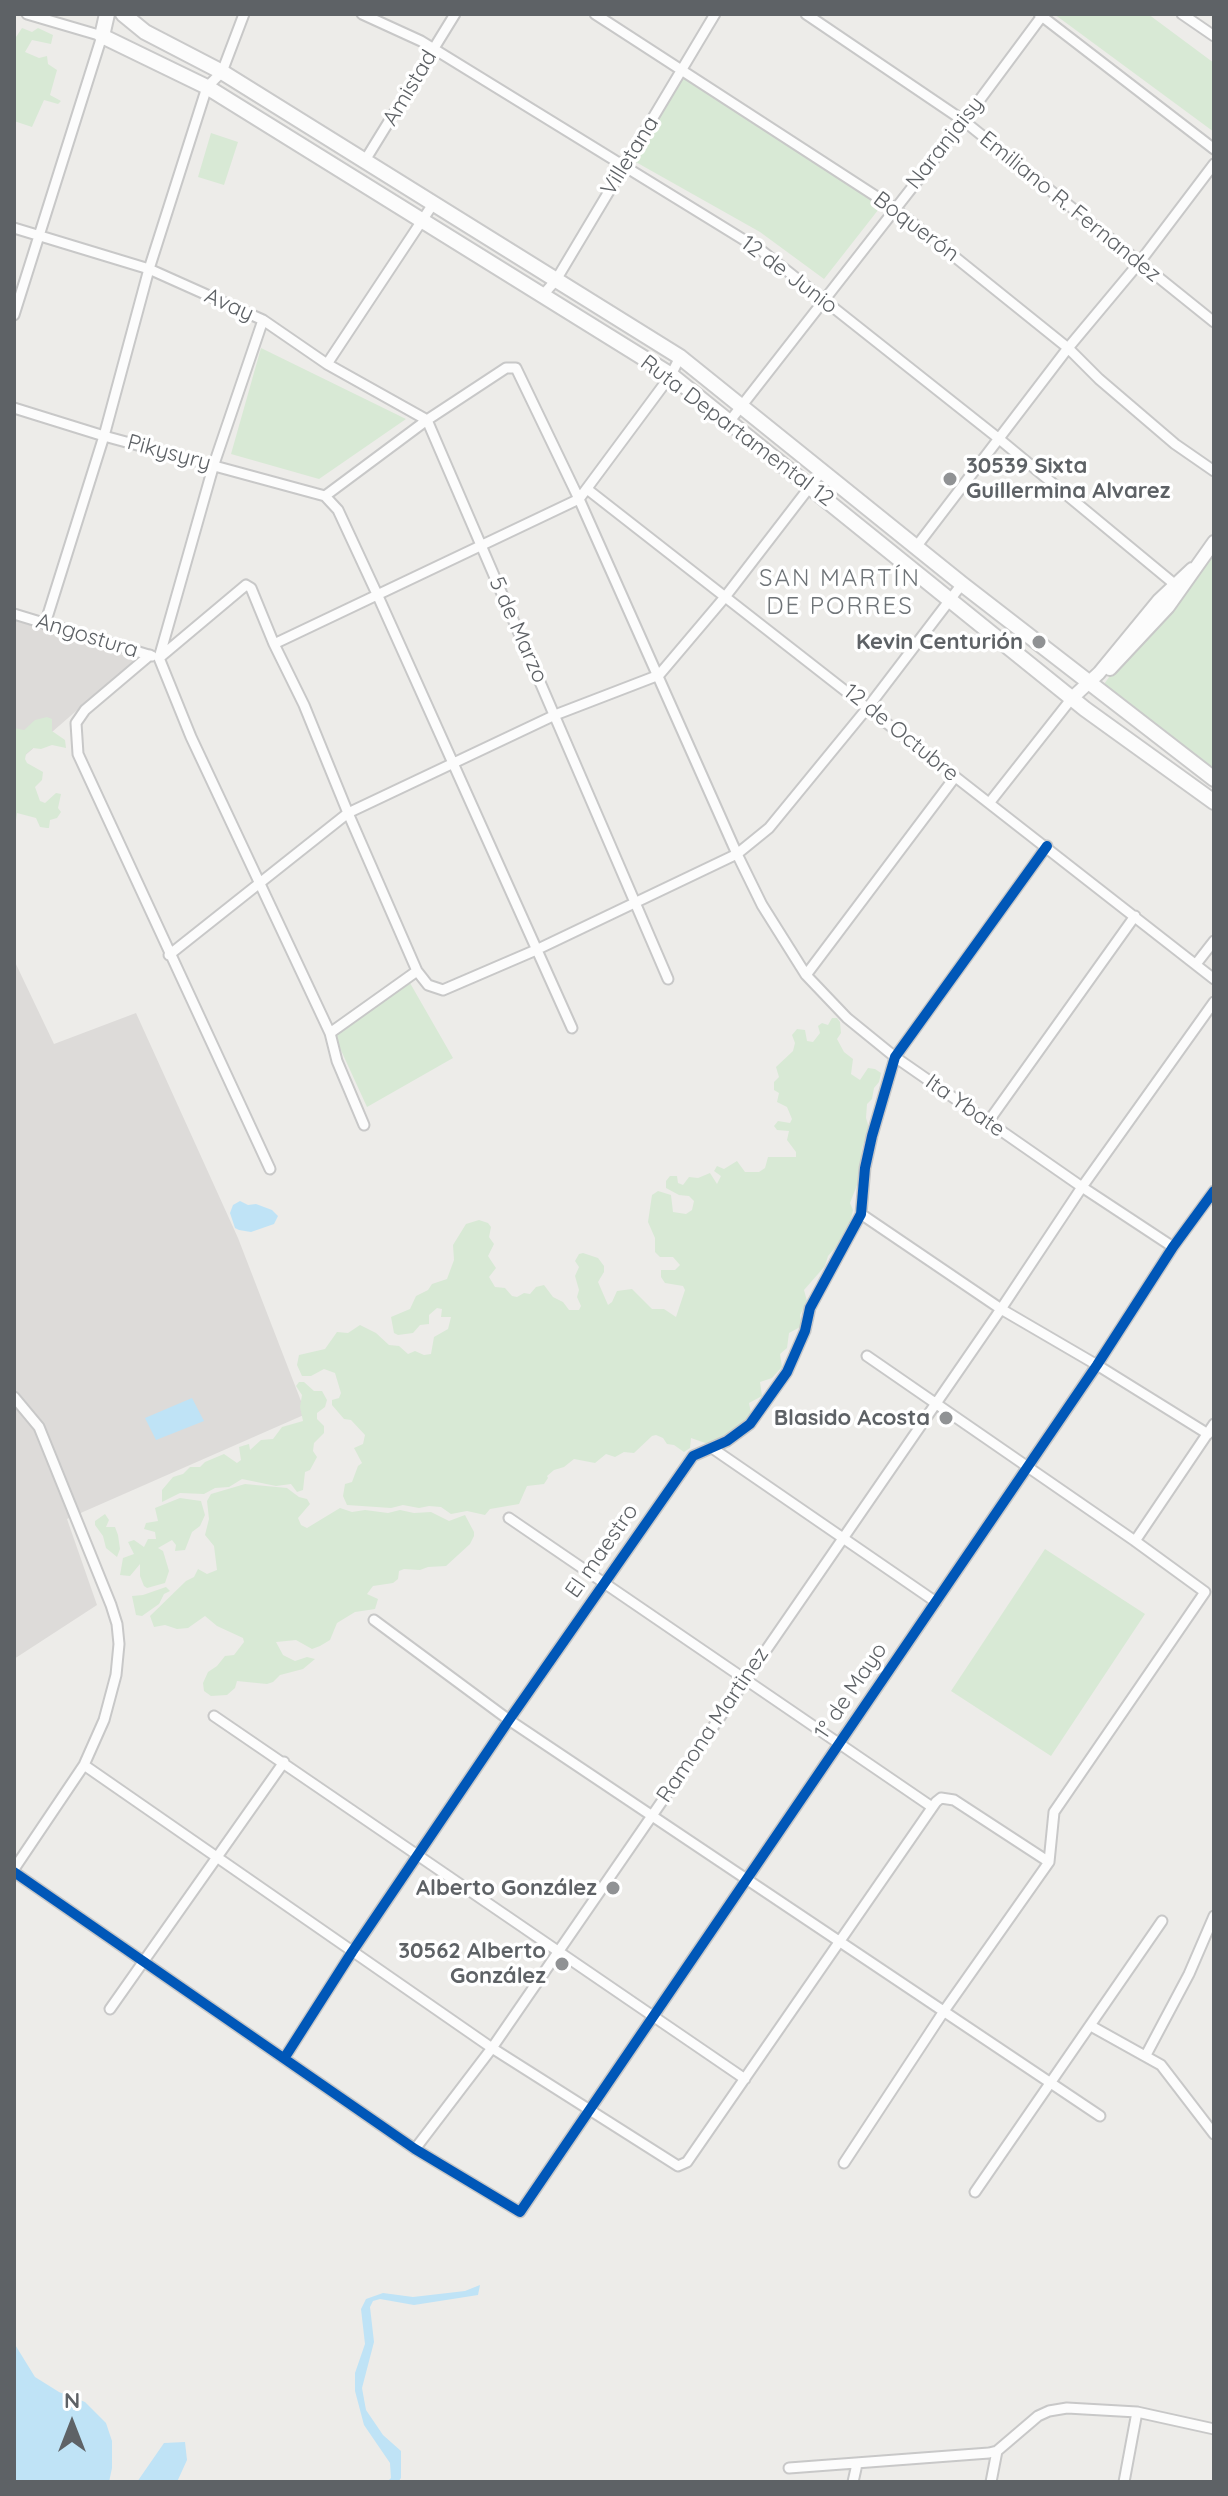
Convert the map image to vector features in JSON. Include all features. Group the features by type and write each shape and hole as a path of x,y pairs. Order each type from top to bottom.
{"main road":[{"path":"102,36 107,14"},
{"name":"Ruta Departamental 12","path":"123,14 145,32 222,72 680,357 962,584 1094,678 1214,779"},
{"name":"Ruta Departamental 12","path":"102,36 207,87 671,375 1072,698 1214,802"}],"street":[{"path":"14,315 102,36 27,14"},
{"path":"45,624 104,436 149,269 207,87 222,72 244,14"},
{"name":"12 de Junio","path":"362,14 434,49 762,251 998,438 1178,587"},
{"name":"Amistad","path":"364,162 455,14"},
{"name":"Boquerón","path":"595,14 894,208 1068,348 1175,444 1214,471"},
{"name":"Villetana","path":"542,296 556,280 715,14"},
{"name":"Emiliano R. Fernandez","path":"806,14 964,121 1214,322"},
{"path":"1182,14 1214,36"},
{"path":"1040,15 1214,149"},
{"name":"Naranjaisy","path":"729,422 964,121 1040,15"},
{"path":"916,547 1214,164"},
{"path":"327,364 433,204"},
{"name":"Avay","path":"14,228 149,269 263,320 327,364 427,420"},
{"path":"263,320 154,657 330,1033 337,1061 364,1125"},
{"path":"274,644 579,499 671,375 680,357"},
{"name":"Ita Ybate","path":"427,420 506,368 516,368 579,499 737,854 762,905 806,975 847,1018 895,1057 1173,1247"},
{"name":"Pikysyry","path":"14,408 104,436 325,496"},
{"path":"427,420 325,496 338,510 572,1028"},
{"name":"5 de Marzo","path":"427,420 668,979"},
{"path":"169,955 348,813 555,715 659,675 725,597 822,471"},
{"name":"12 de Octubre","path":"587,489 869,706 1214,979"},
{"path":"990,802 1072,698 1094,678 1110,670 1168,607 1178,587 1214,542"},
{"path":"270,1169 78,754 74,733 76,723 85,710 246,585 251,588 417,971 428,985 443,990 536,950 737,854 769,828 869,706 962,584"},
{"name":"Angostura","path":"14,614 154,657"},
{"path":"806,975 955,777"},
{"name":"El maestro","path":"285,2057 417,1855 693,1456 738,1434 750,1424 787,1372 805,1331 810,1308 861,1214 865,1168 895,1057 1047,846"},
{"path":"988,1122 1135,916"},
{"path":"1196,964 1214,941"},
{"path":"330,1033 417,971"},
{"name":"Ramona Martinez","path":"415,2149 492,2048 1082,1187 1214,1002"},
{"name":"1° de Mayo","path":"415,2149 520,2212 1097,1365 1173,1247 1214,1191"},
{"path":"861,1214 1001,1309 1208,1434"},
{"path":"844,2163 944,2011 1049,1862 1054,1812 1205,1592 867,1356"},
{"path":"14,1397 39,1427 117,1624 119,1644 116,1675 104,1720 84,1765 14,1870 415,2149"},
{"path":"1135,1541 1214,1424"},
{"path":"712,1448 936,1602"},
{"path":"509,1518 932,1807"},
{"path":"374,1620 509,1720 1100,2116"},
{"path":"214,1716 745,2079"},
{"path":"110,2009 284,1762"},
{"path":"84,1765 492,2048 678,2166 687,2162 941,1798 954,1800 1049,1862"},
{"path":"1146,2055 1212,1927 1214,1916"},
{"path":"975,2192 1162,1921"},
{"path":"1091,2026 1161,2065 1214,2134"},
{"path":"789,2468 978,2455 997,2451 1038,2416 1067,2408 1137,2412 1214,2429"},
{"path":"1124,2482 1137,2412"},
{"path":"991,2482 997,2451"},
{"path":"853,2482 857,2464"}],"shaded area":[{"path":"14,620 136,659 14,765"},
{"path":"14,960 54,1044 136,1013 238,1238 306,1414 67,1519 97,1605 14,1659"}],"green space":[{"path":"1054,14 1148,14 1214,63 1214,132"},
{"path":"22,28 32,32 38,28 53,35 51,44 32,40 25,52 39,58 47,56 48,64 57,70 50,95 61,101 58,104 44,100 32,127 14,121 14,40"},
{"path":"683,78 882,205 824,279 760,232 634,161"},
{"path":"211,133 238,142 224,185 198,177"},
{"path":"261,348 406,419 319,479 231,454"},
{"path":"1214,532 1214,779 1099,691"},
{"path":"52,719 52,731 65,740 66,748 52,745 33,748 25,759 43,772 42,780 35,787 40,801 45,803 56,793 61,794 58,808 61,812 57,818 50,820 49,828 40,827 36,818 17,813 14,833 14,728 24,730 35,720"},
{"path":"410,983 453,1058 367,1107 334,1035"},
{"path":"832,1018 840,1022 841,1033 837,1039 844,1052 853,1059 851,1074 860,1080 868,1068 881,1073 872,1099 867,1104 869,1128 862,1148 859,1180 850,1203 853,1210 843,1239 804,1290 807,1301 800,1315 802,1326 789,1333 787,1348 780,1354 782,1367 772,1378 760,1382 762,1396 749,1403 751,1413 741,1427 708,1444 691,1438 690,1448 684,1452 656,1435 634,1453 624,1452 615,1457 606,1454 595,1463 574,1459 554,1470 544,1484 527,1486 519,1504 490,1509 485,1515 467,1511 451,1514 441,1507 429,1506 391,1508 347,1505 343,1496 345,1484 352,1482 362,1463 354,1448 363,1444 365,1435 332,1405 332,1400 339,1398 341,1393 335,1373 324,1369 311,1376 302,1376 297,1365 299,1355 325,1349 337,1332 348,1333 360,1325 408,1354 415,1351 431,1354 434,1337 448,1329 451,1317 441,1317 442,1309 437,1308 429,1315 429,1324 420,1325 413,1333 398,1335 394,1333 391,1317 410,1309 416,1296 432,1284 447,1279 454,1260 453,1245 466,1224 479,1220 491,1227 489,1237 494,1244 488,1256 496,1268 489,1277 495,1287 505,1288 512,1296 530,1294 536,1287 544,1285 569,1310 579,1310 581,1306 575,1276 579,1267 575,1261 583,1253 598,1258 604,1266 598,1282 608,1305 617,1291 632,1289 652,1309 664,1309 676,1317 685,1290 683,1286 665,1283 661,1277 661,1270 675,1270 680,1265 673,1257 660,1257 655,1252 655,1238 648,1222 652,1195 658,1191 671,1195 673,1212 686,1214 692,1210 694,1201 689,1196 666,1188 670,1176 677,1176 678,1183 683,1185 689,1177 698,1178 710,1173 717,1184 721,1176 714,1171 717,1166 724,1169 737,1161 745,1172 759,1172 765,1168 768,1157 796,1157 787,1140 789,1131 777,1130 774,1126 778,1121 790,1123 792,1119 787,1107 777,1102 779,1093 774,1090 774,1082 779,1077 776,1067 793,1051 795,1043 792,1035 797,1029 805,1030 807,1041 813,1042 820,1033 818,1026 822,1023 828,1025"},
{"path":"304,1382 314,1391 322,1391 327,1400 325,1407 317,1413 324,1433 314,1443 313,1451 317,1457 310,1470 305,1472 303,1490 297,1492 291,1484 276,1486 242,1479 229,1487 215,1488 204,1494 180,1493 162,1502 162,1490 173,1477 183,1474 190,1467 200,1467 224,1454 237,1463 241,1460 239,1447 249,1444 250,1450 261,1440 273,1439 282,1427 303,1421 300,1407 302,1395 296,1386"},
{"path":"245,1484 287,1488 307,1499 310,1504 298,1518 301,1525 307,1528 340,1508 352,1512 388,1513 400,1510 431,1512 449,1521 465,1515 474,1536 470,1544 446,1566 404,1569 399,1571 398,1579 393,1583 373,1586 367,1594 378,1599 375,1609 355,1612 337,1623 330,1640 320,1646 312,1649 296,1640 276,1642 283,1655 295,1661 307,1657 315,1659 303,1669 280,1675 267,1684 237,1681 235,1688 227,1695 211,1696 204,1691 203,1683 208,1672 225,1656 234,1655 244,1642 243,1638 217,1626 205,1616 188,1628 177,1629 165,1625 154,1627 150,1616 194,1577 198,1569 207,1574 217,1570 214,1546 205,1535 209,1519 207,1501 211,1494"},
{"path":"180,1498 201,1501 205,1515 200,1526 192,1532 185,1550 175,1551 176,1545 172,1540 158,1548 163,1551 169,1571 165,1583 147,1588 144,1586 140,1564 130,1576 120,1575 123,1558 134,1554 128,1542 134,1540 144,1547 148,1539 156,1539 155,1532 144,1529 146,1523 158,1521 155,1508"},
{"path":"105,1514 109,1520 106,1527 115,1527 118,1535 120,1549 117,1557 106,1548 103,1536 95,1525 95,1521"},
{"path":"1045,1549 1145,1614 1051,1756 951,1691"},
{"path":"166,1587 170,1591 164,1594 159,1604 142,1616 136,1615 132,1596"}],"water":[{"path":"240,1201 272,1210 278,1216 274,1224 251,1232 235,1228 230,1213 233,1205"},
{"path":"192,1398 204,1421 156,1440 145,1418"},
{"path":"480,2285 478,2295 414,2305 380,2299 373,2301 370,2307 374,2342 362,2388 366,2410 383,2435 401,2451 401,2478 398,2482 387,2482 391,2478 390,2463 364,2425 355,2391 355,2373 365,2344 361,2309 366,2299 383,2293 413,2297 465,2291"},
{"path":"14,2343 35,2377 59,2392 85,2402 106,2423 112,2441 109,2482 14,2482"},
{"path":"185,2442 187,2460 177,2482 137,2482 164,2443"}],"cycle path":[{"path":"285,2057 509,1720 693,1456 727,1441 750,1424 787,1372 805,1331 810,1308 861,1214 865,1168 895,1057 1047,846"},
{"path":"14,1872 415,2149 520,2212 1097,1365 1173,1247 1214,1191"}],"place":[{"name":"30539 Sixta Guillermina Alvarez","path":"950,479"},
{"name":"Kevin Centurión","path":"1039,642"},
{"name":"Blasido Acosta","path":"946,1418"},
{"name":"Alberto González","path":"613,1888"},
{"name":"30562 Alberto González","path":"562,1964"}],"district":[{"name":"SAN MARTÍN DE PORRES","path":"840,593"}]}
